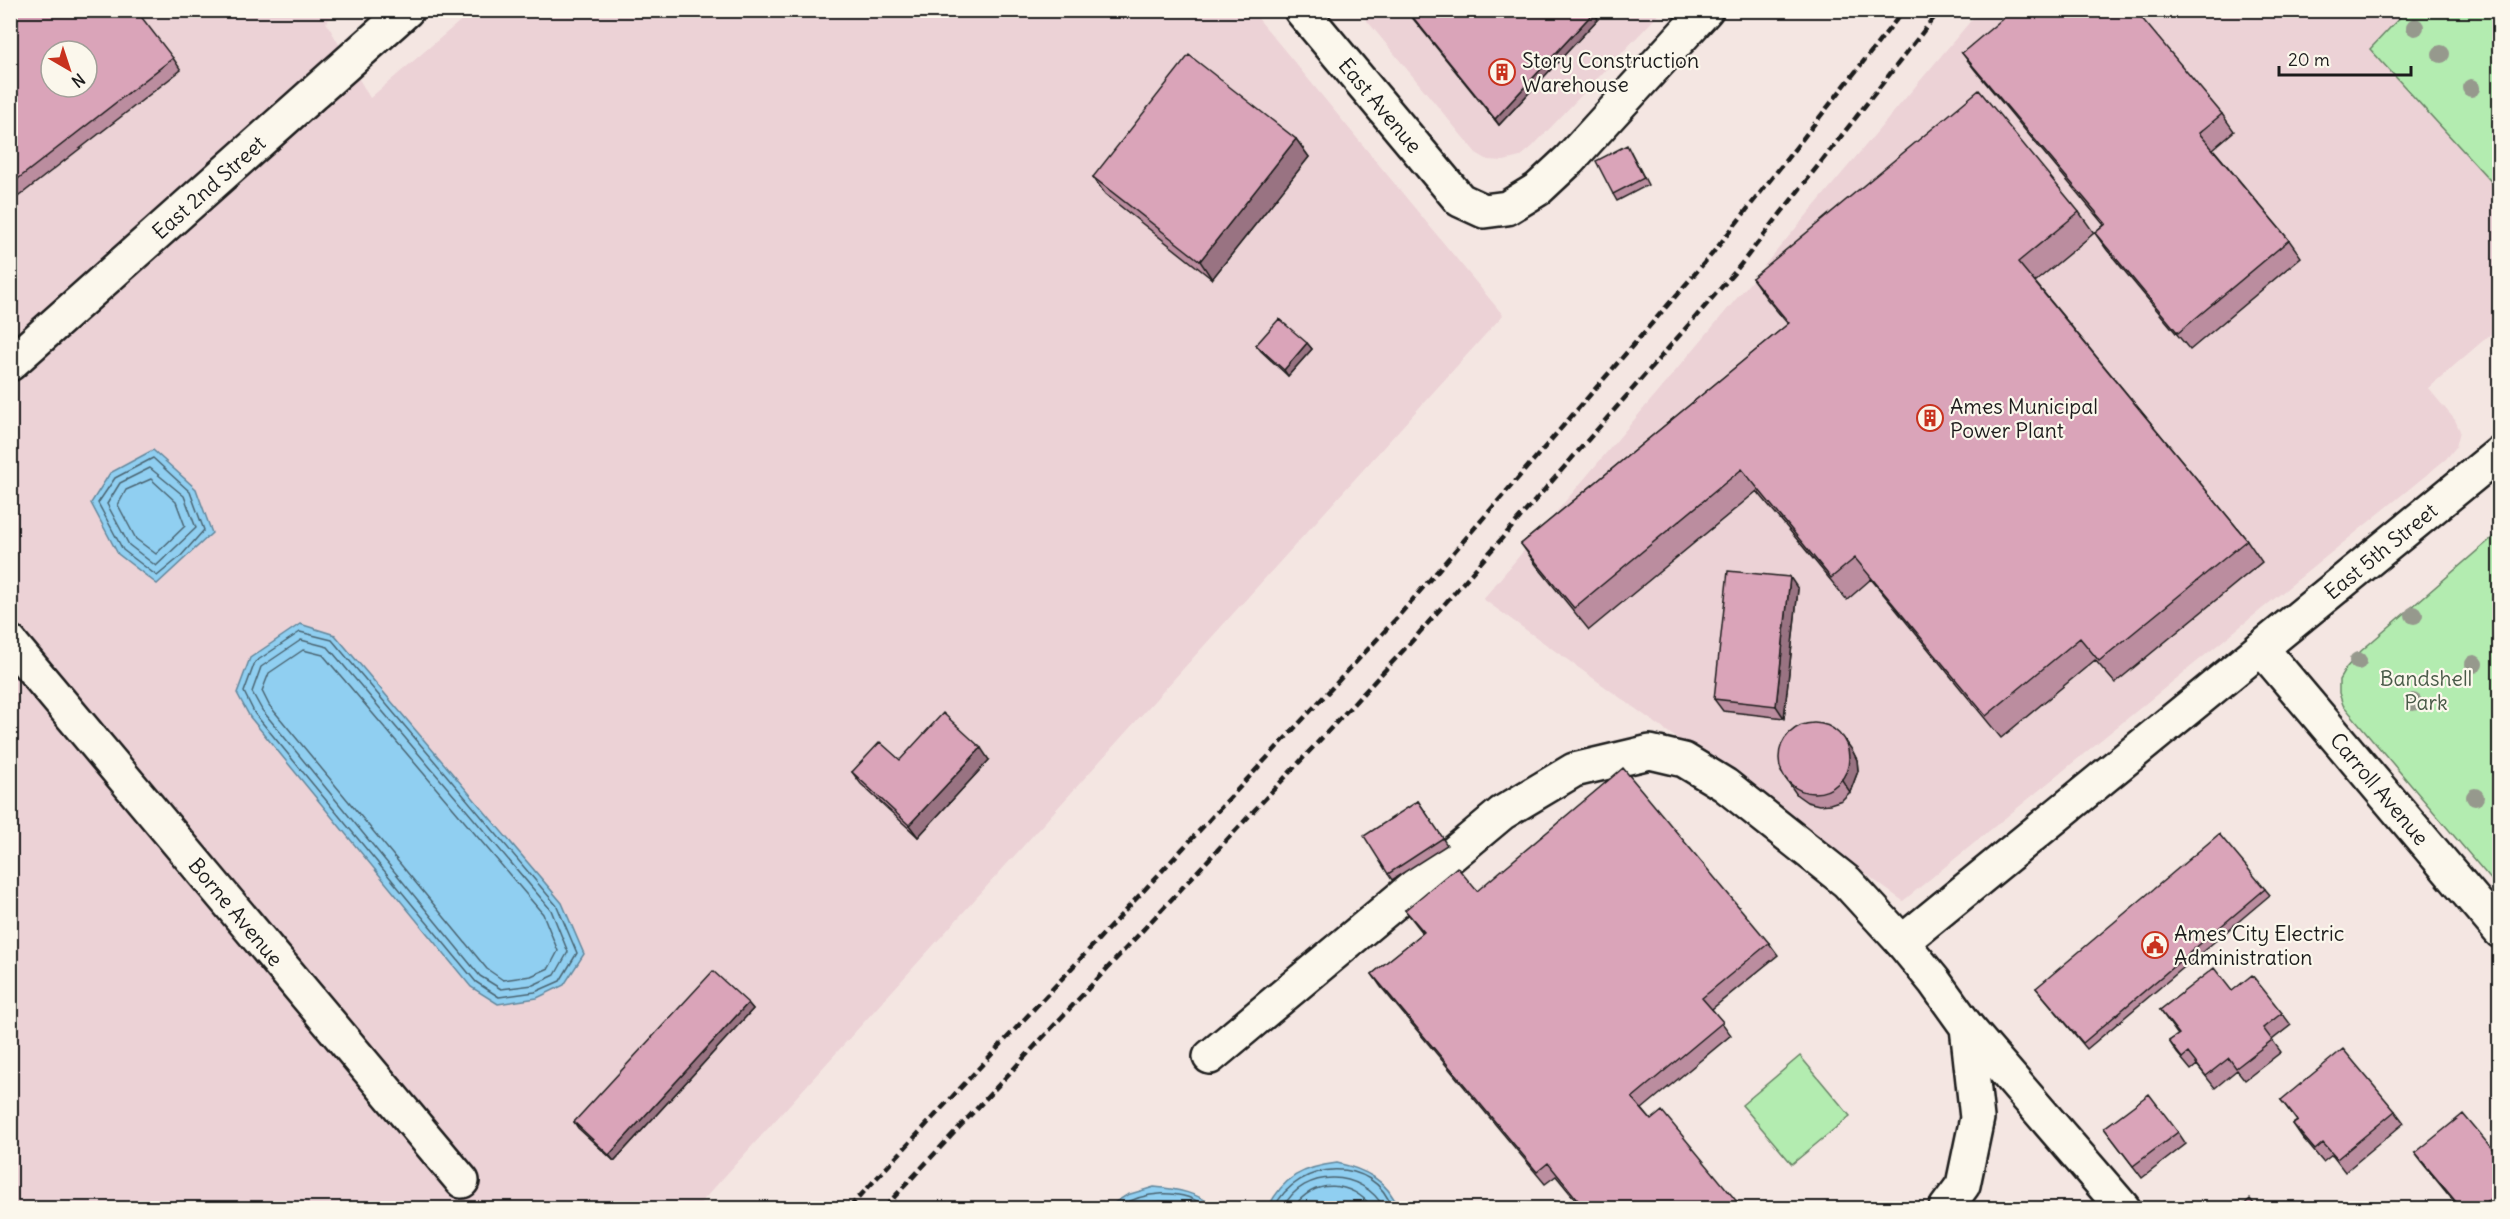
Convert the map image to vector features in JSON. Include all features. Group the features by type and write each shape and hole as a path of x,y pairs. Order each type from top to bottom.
{"street":[{"name":"East 2nd Street","path":"10,364 374,21 407,10"},
{"name":"East Avenue","path":"1301,10 1460,200 1484,211 1507,208 1538,189 1569,160 1706,10"},
{"name":"East 5th Street","path":"1902,942 2499,453"},
{"name":"Borne Avenue","path":"10,642 462,1181"},
{"name":"Carroll Avenue","path":"2261,648 2499,931"},
{"path":"1209,1057 1502,813 1574,770 1650,752 1684,760 1725,785 1847,882 1902,942 1967,1027 2123,1209"},
{"path":"1946,1209 1963,1185 1977,1118 1967,1027"}],"shaded area":[{"path":"10,11 339,11 326,22 370,98 472,11 1252,11 1503,315 696,1208 11,1208"},
{"path":"1359,11 1662,11 1532,147 1520,157 1504,161 1488,160 1476,153"},
{"name":"Ames Municipal Power Plant","path":"1979,11 2406,11 2370,49 2499,190 2499,327 2428,388 2455,420 2460,431 2456,447 2446,459 1903,901 1483,599"}],"green space":[{"path":"2406,11 2499,11 2499,190 2370,49"},
{"name":"Bandshell Park","path":"2499,532 2499,889 2343,705 2339,693 2339,680 2361,651"},
{"path":"1800,1056 1850,1116 1792,1164 1742,1105"}],"water":[{"path":"153,450 196,489 212,533 157,584 118,554 91,503 110,473"},
{"path":"300,624 335,635 562,903 584,954 564,985 537,998 498,1004 471,987 250,717 237,693 250,658"},
{"path":"1337,1163 1366,1172 1374,1177 1388,1190 1398,1208 1268,1208 1280,1188 1295,1175 1314,1167"},
{"path":"1154,1187 1187,1193 1217,1208 1106,1208 1127,1195"}],"building":[{"path":"10,10 136,10 173,58 10,185"},
{"name":"Story Construction Warehouse","path":"1407,10 1592,10 1594,12 1495,119"},
{"path":"2013,10 2135,10 2222,114 2199,133 2289,240 2178,333 2095,233 2106,224 1962,53"},
{"path":"1189,55 1296,139 1200,261 1093,177"},
{"name":"Ames Municipal Power Plant","path":"1979,90 2079,212 2018,262 2247,540 2099,661 2080,638 1986,716 1855,558 1831,578 1742,469 1574,608 1521,544 1789,323 1752,278"},
{"path":"1627,145 1644,178 1613,194 1596,161"},
{"path":"1279,319 1307,343 1284,370 1256,345"},
{"path":"1728,571 1790,577 1776,706 1714,699"},
{"path":"943,713 981,748 909,825 852,772 880,742 900,760"},
{"path":"1814,723 1827,726 1839,733 1846,745 1849,758 1846,771 1839,783 1827,790 1814,793 1801,790 1789,783 1782,771 1779,758 1782,745 1789,733 1801,726"},
{"path":"1623,768 1769,943 1702,998 1723,1022 1632,1098 1651,1120 1662,1111 1743,1209 1585,1209 1548,1163 1537,1172 1372,974 1424,932 1405,910 1457,867 1477,891"},
{"path":"1418,801 1443,838 1388,874 1364,836"},
{"name":"Ames City Electric Administration","path":"2219,834 2265,889 2083,1043 2036,988"},
{"path":"2214,968 2232,991 2252,975 2282,1013 2263,1028 2272,1040 2236,1068 2229,1058 2206,1076 2188,1053 2182,1058 2169,1041 2179,1034 2160,1010"},
{"path":"713,971 748,1003 609,1155 574,1122"},
{"path":"2343,1049 2395,1111 2337,1159 2323,1143 2315,1150 2293,1124 2298,1121 2281,1100"},
{"path":"2149,1094 2178,1132 2133,1166 2104,1128"},
{"path":"2463,1114 2499,1157 2499,1191 2478,1209 2462,1209 2415,1153"},
{"path":"2250,1199 2258,1209 2239,1209"}],"railway":[{"path":"849,1208 1395,620 1712,254 1904,10"},
{"path":"884,1208 1413,640 1734,273 1940,10"}],"place":[{"name":"Story Construction Warehouse","path":"1502,72"},
{"name":"Ames Municipal Power Plant","path":"1930,418"},
{"name":"Ames City Electric Administration","path":"2155,945"}]}
